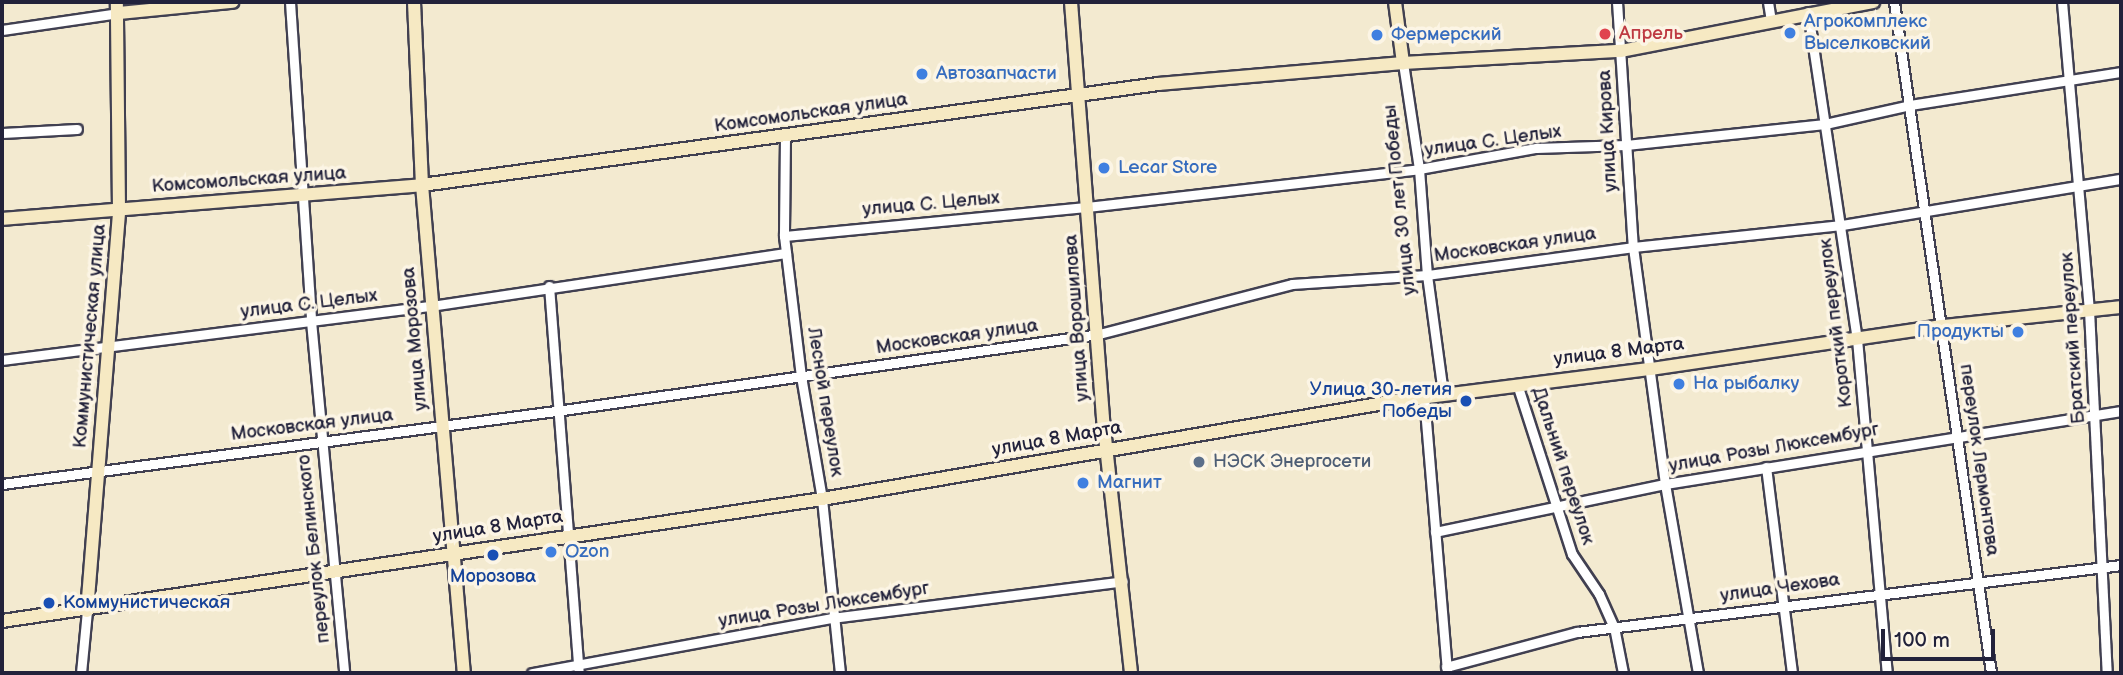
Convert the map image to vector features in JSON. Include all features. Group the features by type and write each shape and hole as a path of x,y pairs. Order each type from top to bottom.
{"main road":[{"path":"118,7 232,2"},
{"name":"улица Морозова","path":"414,2 422,186 464,673"},
{"name":"улица Ворошилова","path":"1071,2 1107,449 1131,673"},
{"name":"улица 30 лет Победы","path":"1395,2 1403,63"},
{"name":"Комсомольская улица","path":"2,219 422,186 1158,84 1403,63 1621,51 1808,12 1873,2"},
{"name":"Коммунистическая улица","path":"87,611 119,209 118,7"},
{"name":"улица 8 Марта","path":"2,621 87,611 568,535 822,499 1443,394 1651,369 1942,326 2121,307"}],"street":[{"name":"переулок Белинского","path":"290,2 311,321 344,673"},
{"name":"улица Кирова","path":"1617,2 1633,247 1665,484 1698,673"},
{"path":"1768,2 1771,20"},
{"name":"переулок Лермонтова","path":"1894,2 1991,673"},
{"name":"Братский переулок","path":"2062,2 2089,310 2104,568 2107,673"},
{"path":"2,30 118,7"},
{"name":"Короткий переулок","path":"1808,12 1857,339 1887,673"},
{"name":"улица 30 лет Победы","path":"1403,63 1419,169 1427,275 1443,394"},
{"name":"улица С. Целых","path":"784,236 1087,207 1419,169 1536,148 1626,145 1825,124 1910,105 2121,72"},
{"path":"2,133 77,129"},
{"name":"Лесной переулок","path":"785,137 784,236 801,376 822,499 832,618 840,673"},
{"name":"Московская улица","path":"2,484 556,411 1099,334 1292,284 1427,275 1633,247 1842,225 2121,179"},
{"name":"улица С. Целых","path":"2,360 432,306 549,286 786,253"},
{"path":"549,286 556,411 579,669"},
{"name":"Дальний переулок","path":"1517,384 1572,554 1599,594 1614,627 1623,673"},
{"path":"1424,397 1447,670"},
{"name":"улица Розы Люксембург","path":"1434,532 1665,484 2121,411"},
{"path":"1766,467 1792,673"},
{"name":"улица Чехова","path":"1447,670 1577,632 2121,565"},
{"name":"улица Розы Люксембург","path":"532,673 579,669 832,618 1123,581"},
{"name":"Коммунистическая улица","path":"81,673 87,611"}],"place":[{"name":"Агрокомплекс Выселковский","path":"1790,33"},
{"name":"Апрель","path":"1605,34"},
{"name":"Фермерский","path":"1377,35"},
{"name":"Автозапчасти","path":"922,74"},
{"name":"Lecar Store","path":"1104,168"},
{"name":"Продукты","path":"2018,332"},
{"name":"На рыбалку","path":"1679,384"},
{"name":"Улица 30-летия Победы","path":"1466,401"},
{"name":"НЭСК Энергосети","path":"1199,462"},
{"name":"Магнит","path":"1083,483"},
{"name":"Ozon","path":"551,552"},
{"name":"Морозова","path":"493,555"},
{"name":"Коммунистическая","path":"49,603"}]}
